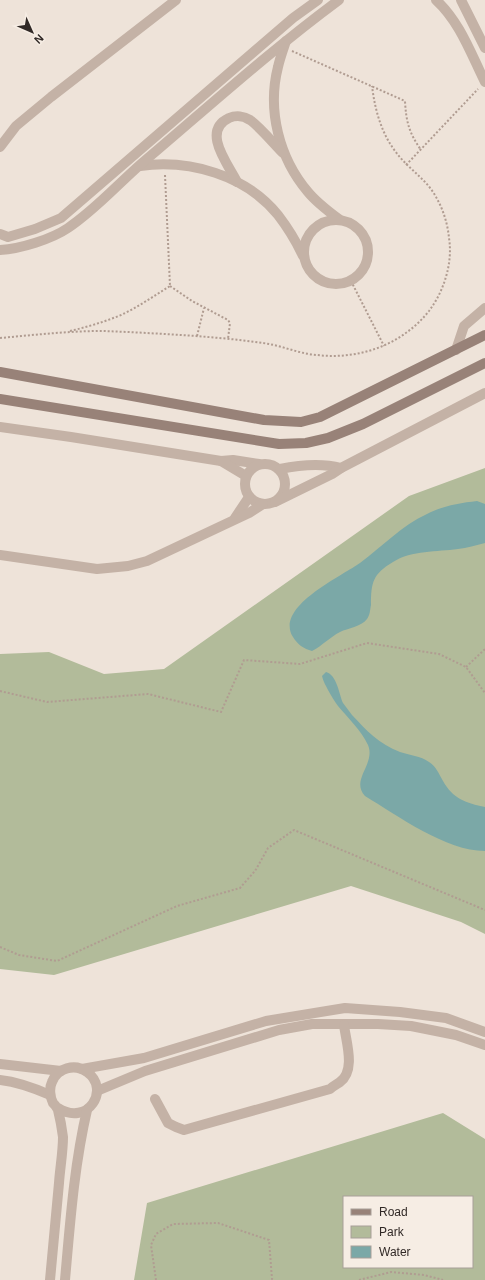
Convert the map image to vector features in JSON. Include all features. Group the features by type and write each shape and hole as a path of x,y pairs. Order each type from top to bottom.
{"street":[{"path":"0,147 16,126 176,0"},
{"path":"0,234 8,237 35,229 61,218 293,18 318,0"},
{"path":"0,250 11,249 39,241 67,229 339,0"},
{"path":"436,0 447,10 457,25 485,82"},
{"path":"460,0 485,48"},
{"path":"140,166 164,164 190,166 214,172 237,182 258,196 277,213 292,234 312,274 321,281 330,284 341,284 350,281 359,275 365,266 368,257 368,246 364,237 358,229 350,223 340,220 323,207 307,191 295,174 285,154 278,133 275,112 275,90 278,68 285,44"},
{"path":"237,182 218,145 216,136 218,127 224,120 233,116 242,116 250,120 285,154"},
{"path":"303,256 307,237 313,229 326,222 340,220"},
{"path":"456,350 464,326 485,308"},
{"path":"0,372 264,420 301,422 320,417 485,335"},
{"path":"0,399 279,444 293,444 317,442 363,424 485,363"},
{"path":"0,555 97,569 128,566 147,561 263,504 276,502 332,474 485,392"},
{"path":"0,427 221,461 233,460 268,464 280,469 294,466 329,465 341,468"},
{"path":"221,461 246,476"},
{"path":"259,464 246,476 245,489 249,497 257,503 263,504"},
{"path":"276,502 280,498 285,487 285,481 280,469"},
{"path":"235,518 249,497"},
{"path":"82,1069 144,1058 266,1021 345,1008 400,1012 446,1018 485,1032"},
{"path":"97,1091 145,1071 279,1030 312,1024 411,1026 456,1035 485,1045"},
{"path":"155,1099 168,1123 184,1130 330,1089 342,1081 350,1065 344,1025"},
{"path":"0,1064 61,1071"},
{"path":"75,1067 88,1072 93,1078 97,1091 96,1099 92,1105 80,1114 64,1112 53,1102 50,1095 52,1081 61,1071 75,1067"},
{"path":"0,1080 25,1085 50,1095"},
{"path":"50,1280 63,1137 58,1108"},
{"path":"65,1280 81,1134 86,1110"}],"path":[{"path":"285,44 405,101 408,127 413,139 421,150"},
{"path":"406,165 485,82"},
{"path":"0,338 66,332 101,331 197,336 270,344 316,355 339,356 362,354 384,346 404,335 421,321 430,310 444,284 449,262 450,240 445,218 436,198 423,180 406,165 389,142 379,121 374,104 372,86"},
{"path":"164,164 170,286"},
{"path":"350,281 384,346"},
{"path":"170,286 204,308 228,320 230,323 228,339"},
{"path":"66,332 94,325 120,315 170,286"},
{"path":"197,336 204,308"},
{"path":"0,691 47,702 148,694 221,712 244,660 300,664 367,643 439,654 466,667 485,693"},
{"path":"466,667 485,649"},
{"path":"0,947 19,956 57,961 177,906 240,888 255,871 268,848 294,830 485,910"},
{"path":"156,1280 151,1245 156,1234 173,1224 218,1223 269,1240 272,1279 274,1280"},
{"path":"359,1280 391,1272 424,1275 443,1280"}],"green space":[{"path":"485,468 485,934 461,922 351,886 54,975 0,969 0,654 49,652 104,674 164,669 409,496"},
{"path":"443,1113 485,1139 485,1280 134,1280 147,1203"}],"water":[{"path":"477,501 485,504 485,543 461,549 416,553 400,558 386,566 374,579 370,612 364,622 358,626 336,634 312,651 301,646 295,640 290,626 293,615 301,604 326,584 360,563 400,530 418,519 433,511 445,507"},
{"path":"326,672 333,677 343,703 352,715 374,736 393,749 426,760 435,768 447,787 456,796 466,802 485,807 485,851 454,845 439,839 407,822 365,796 361,790 360,784 369,759 370,752 368,745 358,729 337,704 328,690 322,676"}]}
